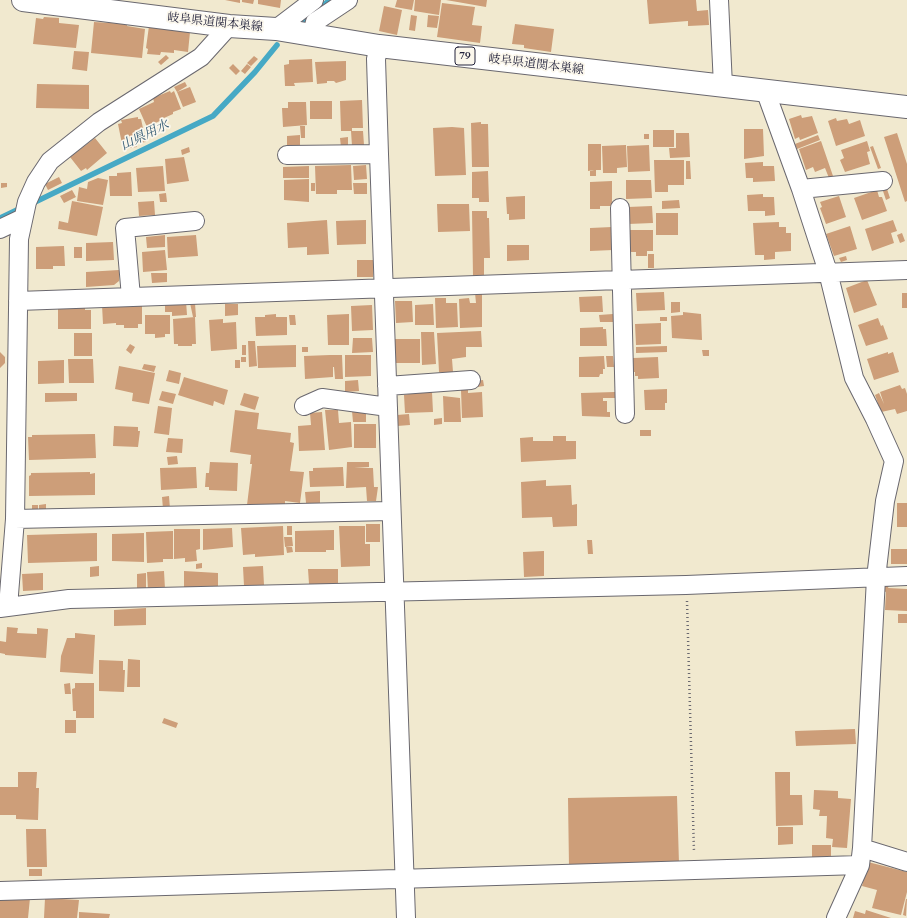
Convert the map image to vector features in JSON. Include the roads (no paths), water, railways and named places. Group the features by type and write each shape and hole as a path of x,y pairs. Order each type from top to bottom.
{"main road":[{"name":"岐阜県道関本巣線","path":"23,0 113,6 229,26 276,29 314,13 379,46 907,107"}],"street":[{"path":"276,29 348,0"},
{"path":"720,0 723,86"},
{"path":"229,26 201,57 99,122 50,161 36,182 25,210 19,239 18,301 8,400 15,519 4,607 69,599 394,593 686,585 907,576"},
{"path":"379,46 376,59 378,154 406,918"},
{"path":"765,90 801,189 828,272 854,378 894,461 885,501 876,578 861,857 836,918"},
{"path":"288,155 378,154"},
{"path":"801,189 883,181"},
{"path":"620,208 625,414"},
{"path":"0,228 25,210"},
{"path":"131,297 126,228 195,221"},
{"path":"18,301 907,270"},
{"path":"387,386 471,380"},
{"path":"304,406 322,398 388,407"},
{"path":"15,519 391,511"},
{"path":"0,891 694,870 861,857 907,862"}],"waterway":[{"name":"山県用水","path":"304,20 330,0"},
{"name":"山県用水","path":"31,204 213,116 255,72 277,45"},
{"name":"山県用水","path":"0,218 21,208"}]}
